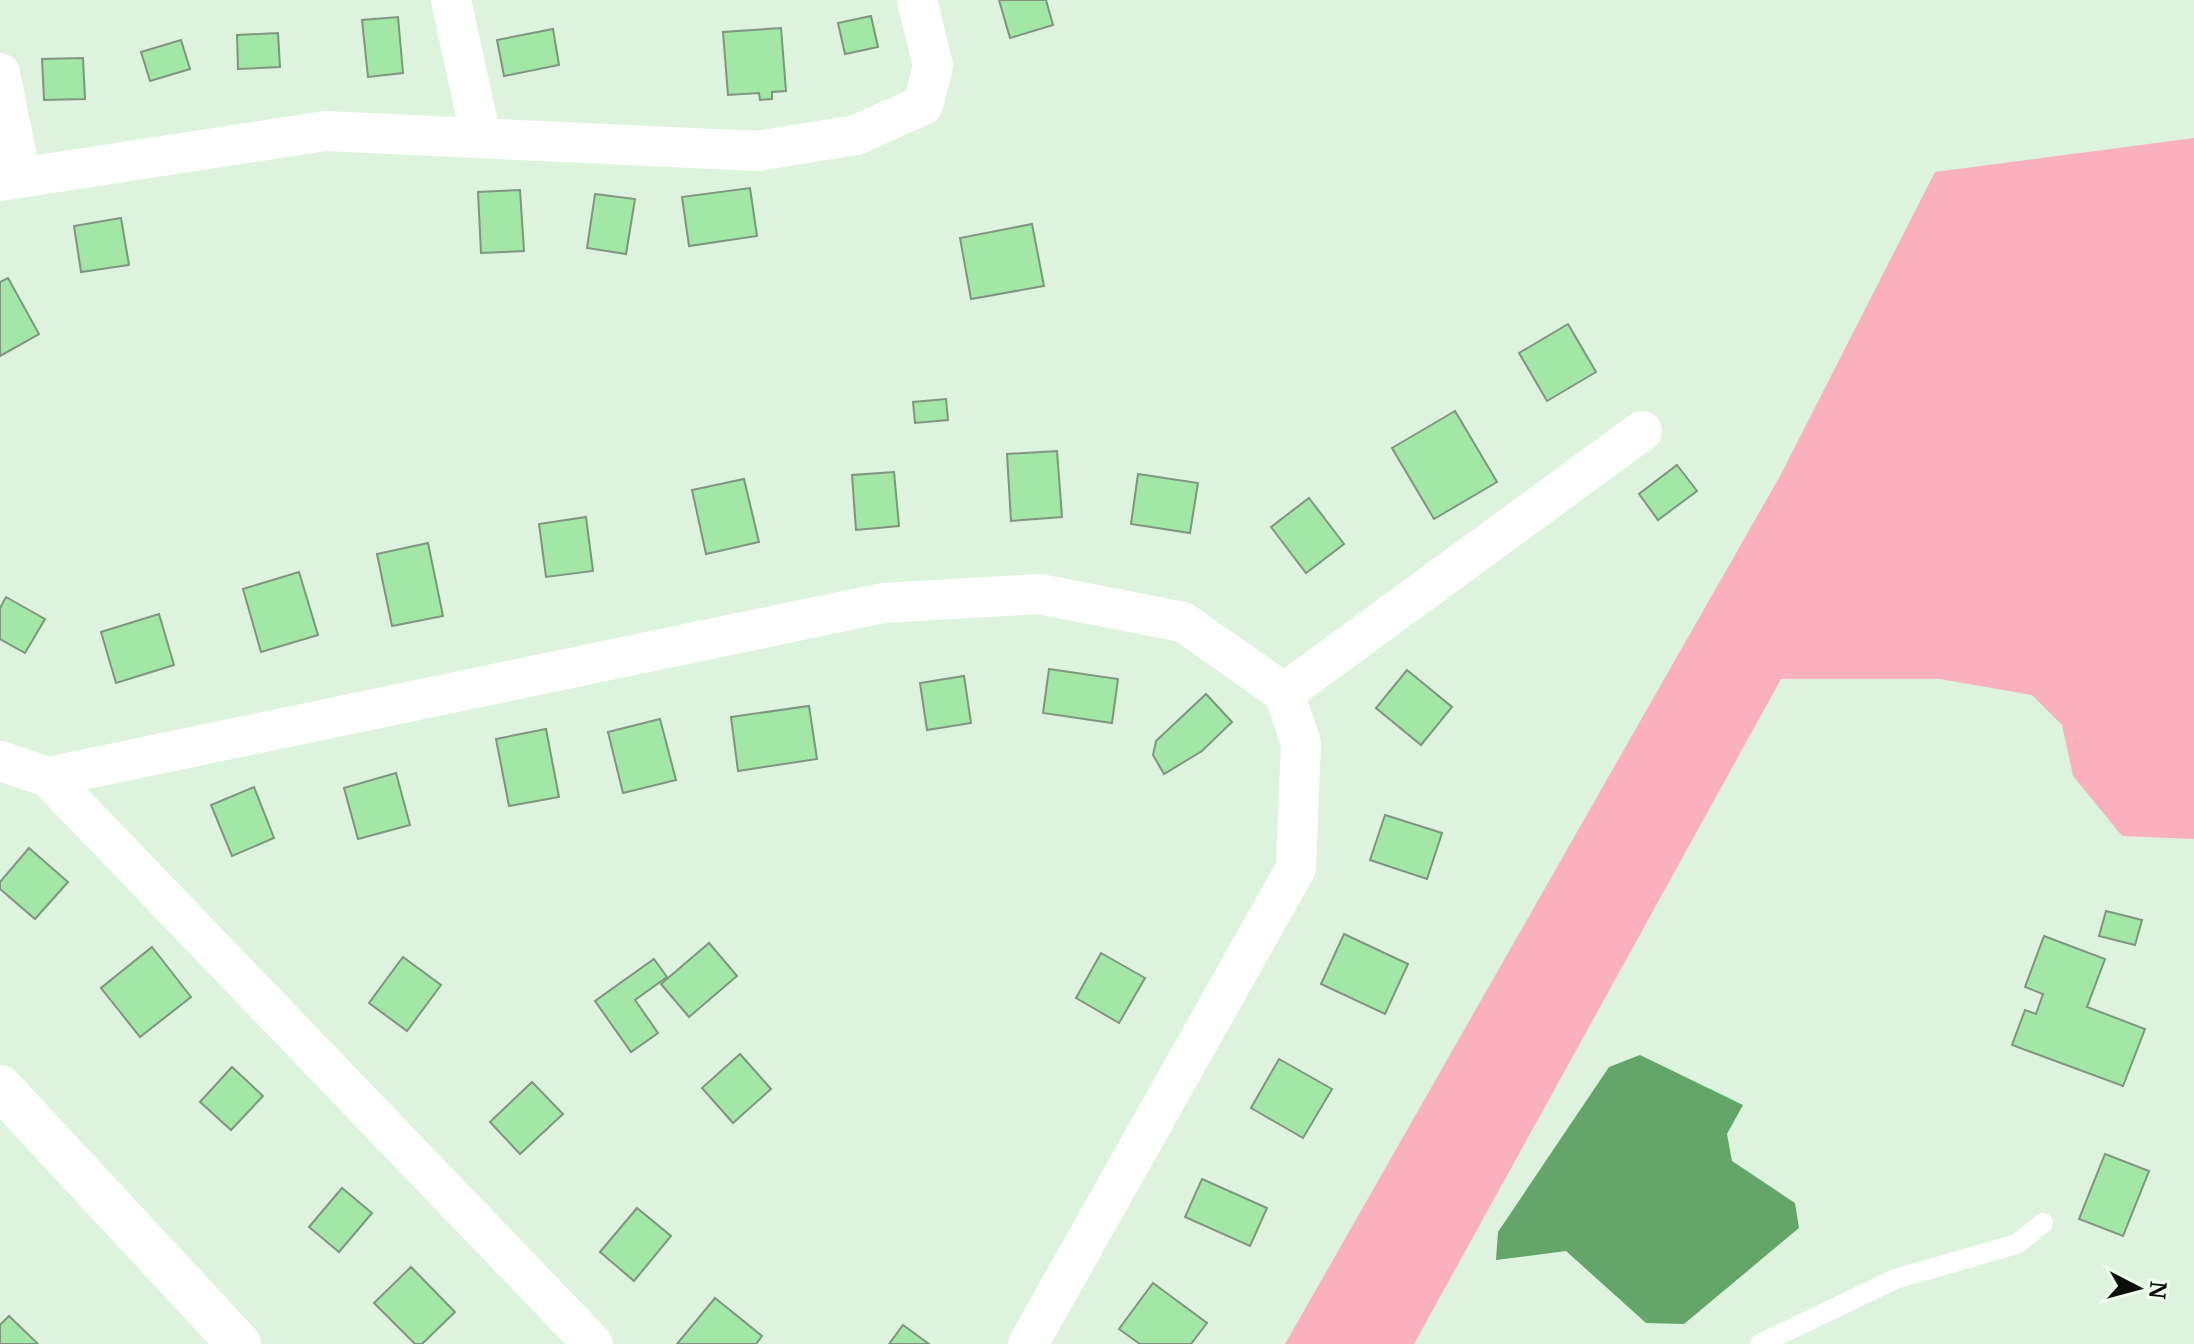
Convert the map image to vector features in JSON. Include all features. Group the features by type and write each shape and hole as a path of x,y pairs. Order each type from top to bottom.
{"street":[{"path":"451,0 481,138"},
{"path":"0,73 11,180 325,131 758,151 856,135 923,105 933,66 917,0"},
{"path":"1284,693 1642,431"},
{"path":"48,777 883,603 1039,594 1183,622 1284,693 1301,743 1296,868 1028,1344"},
{"path":"0,761 48,777 593,1344"},
{"path":"0,1087 239,1344"}],"lane":[{"path":"1760,1344 1895,1279 2017,1244 2043,1223"}],"shaded area":[{"path":"2194,138 2194,839 2122,836 2073,776 2062,725 2032,695 1940,679 1781,679 1414,1344 1285,1344 1780,476 1935,172"},
{"path":"1640,1055 1743,1105 1727,1134 1732,1161 1795,1203 1799,1228 1684,1324 1646,1323 1566,1251 1496,1260 1498,1232 1609,1067"}],"building":[{"path":"999,0 1046,0 1053,25 1010,38"},
{"path":"871,16 878,47 845,54 838,23"},
{"path":"398,17 403,73 368,77 362,20"},
{"path":"781,28 786,91 772,92 772,99 760,100 759,93 728,95 723,32"},
{"path":"553,29 559,65 504,76 497,40"},
{"path":"278,33 280,67 238,69 237,35"},
{"path":"181,40 190,69 150,81 141,52"},
{"path":"83,58 85,99 44,100 42,59"},
{"path":"750,188 757,236 689,246 682,197"},
{"path":"520,190 524,251 481,253 478,192"},
{"path":"595,194 635,199 626,254 587,248"},
{"path":"121,218 129,265 81,272 74,226"},
{"path":"1032,224 1044,286 971,299 960,238"},
{"path":"8,278 39,334 0,356 0,282"},
{"path":"1568,324 1596,372 1547,401 1519,353"},
{"path":"946,399 948,420 915,423 913,402"},
{"path":"1455,411 1497,482 1434,519 1392,448"},
{"path":"1057,451 1062,517 1011,521 1007,454"},
{"path":"1677,465 1697,491 1658,520 1639,494"},
{"path":"894,472 899,526 856,530 852,475"},
{"path":"1138,474 1198,483 1190,533 1131,524"},
{"path":"744,479 759,542 706,554 692,490"},
{"path":"1309,498 1344,544 1306,573 1271,527"},
{"path":"586,517 593,571 546,577 539,524"},
{"path":"428,543 443,616 392,626 377,554"},
{"path":"299,572 318,635 261,652 243,589"},
{"path":"6,597 45,619 25,653 0,639 0,608"},
{"path":"159,614 174,665 116,683 101,632"},
{"path":"1049,669 1118,679 1112,723 1043,713"},
{"path":"1407,670 1452,707 1421,745 1376,708"},
{"path":"964,676 971,723 927,730 920,683"},
{"path":"1206,694 1232,722 1202,751 1164,774 1153,755 1156,741"},
{"path":"809,706 817,759 738,771 731,717"},
{"path":"660,719 676,780 623,793 608,732"},
{"path":"546,729 559,797 509,806 496,739"},
{"path":"396,773 410,825 358,839 344,788"},
{"path":"254,787 274,838 232,856 211,805"},
{"path":"1385,815 1442,833 1427,879 1370,860"},
{"path":"29,848 68,882 35,919 0,889 0,882"},
{"path":"2106,911 2142,920 2135,945 2099,936"},
{"path":"1344,934 1408,964 1385,1014 1321,984"},
{"path":"2044,936 2105,959 2087,1007 2145,1029 2123,1086 2012,1045 2025,1010 2036,1014 2043,994 2025,987"},
{"path":"709,943 737,976 689,1017 661,984"},
{"path":"152,947 191,997 140,1037 101,988"},
{"path":"1101,953 1145,978 1119,1023 1076,998"},
{"path":"403,957 441,985 407,1031 369,1003"},
{"path":"654,959 667,977 635,1000 658,1033 631,1052 595,1001"},
{"path":"740,1054 771,1089 733,1123 702,1088"},
{"path":"1279,1059 1332,1089 1303,1138 1251,1108"},
{"path":"232,1067 263,1096 231,1130 200,1102"},
{"path":"532,1082 563,1114 520,1154 490,1122"},
{"path":"2105,1154 2149,1171 2123,1236 2079,1219"},
{"path":"1202,1179 1267,1208 1250,1246 1185,1217"},
{"path":"342,1188 372,1213 339,1252 309,1227"},
{"path":"637,1208 671,1236 634,1281 600,1252"},
{"path":"411,1267 455,1312 422,1344 415,1344 374,1303"},
{"path":"1153,1283 1207,1323 1191,1344 1140,1344 1119,1329"},
{"path":"715,1298 762,1336 756,1344 677,1344"},
{"path":"9,1316 38,1344 0,1344 0,1325"},
{"path":"903,1325 929,1344 889,1344"}]}
